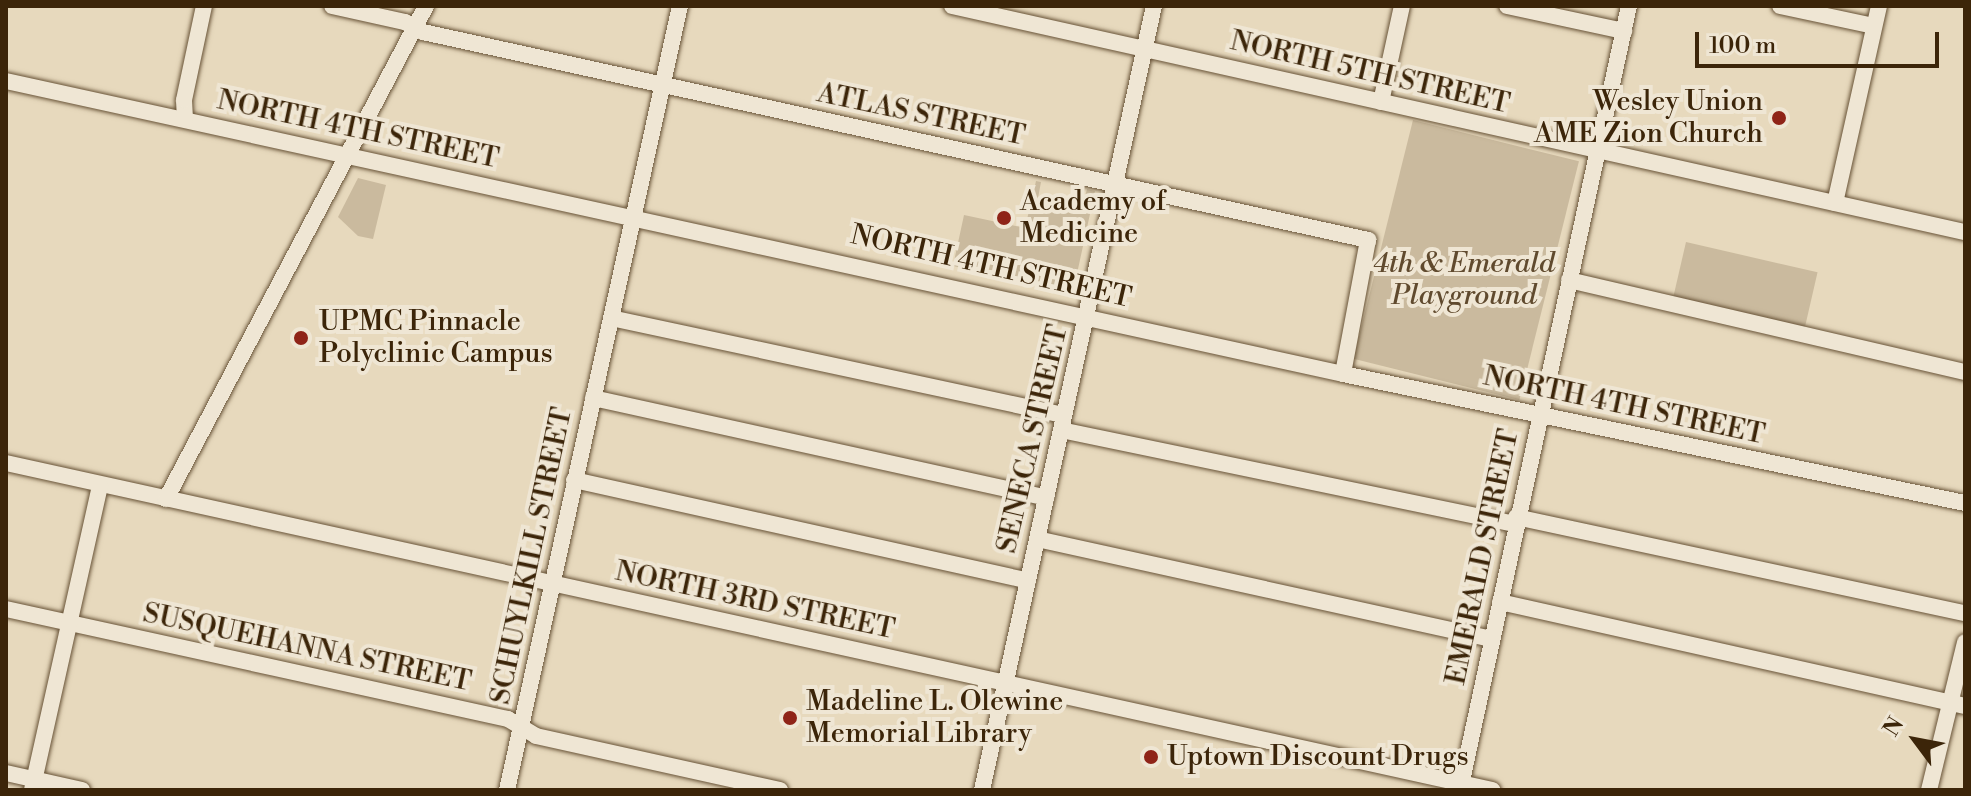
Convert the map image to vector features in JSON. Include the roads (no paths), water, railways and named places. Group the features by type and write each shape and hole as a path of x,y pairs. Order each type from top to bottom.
{"street":[{"path":"185,119 184,100 204,6"},
{"name":"ATLAS STREET","path":"332,6 662,86 1368,240 1343,374"},
{"path":"166,499 426,6"},
{"name":"SCHUYLKILL STREET","path":"507,790 680,6"},
{"name":"NORTH 5TH STREET","path":"952,6 1965,232"},
{"name":"SENECA STREET","path":"982,790 1154,6"},
{"path":"1381,102 1402,6"},
{"path":"1507,6 1624,31"},
{"name":"EMERALD STREET","path":"1461,787 1629,6"},
{"path":"1780,6 1874,26"},
{"path":"1835,203 1879,6"},
{"name":"NORTH 4TH STREET","path":"6,81 346,156 635,215 1343,374 1965,503"},
{"path":"1569,280 1965,372"},
{"path":"611,318 1063,422 1965,613"},
{"path":"593,398 1046,498"},
{"name":"NORTH 3RD STREET","path":"6,463 1461,787 1492,790"},
{"path":"574,480 1028,581"},
{"path":"33,785 100,485"},
{"path":"1037,539 1492,639"},
{"path":"1500,602 1958,704"},
{"name":"SUSQUEHANNA STREET","path":"6,609 508,719 536,736 780,790"},
{"path":"1929,790 1958,704 1965,642"},
{"path":"6,773 33,785 82,790"}],"place":[{"name":"Wesley Union AME Zion Church","path":"1779,118"},
{"name":"Academy of Medicine","path":"1004,218"},
{"name":"UPMC Pinnacle Polyclinic Campus","path":"301,338"},
{"name":"Madeline L. Olewine Memorial Library","path":"790,718"},
{"name":"Uptown Discount Drugs","path":"1151,757"}],"park label":[{"name":"4th & Emerald Playground","path":"1464,280"}]}
